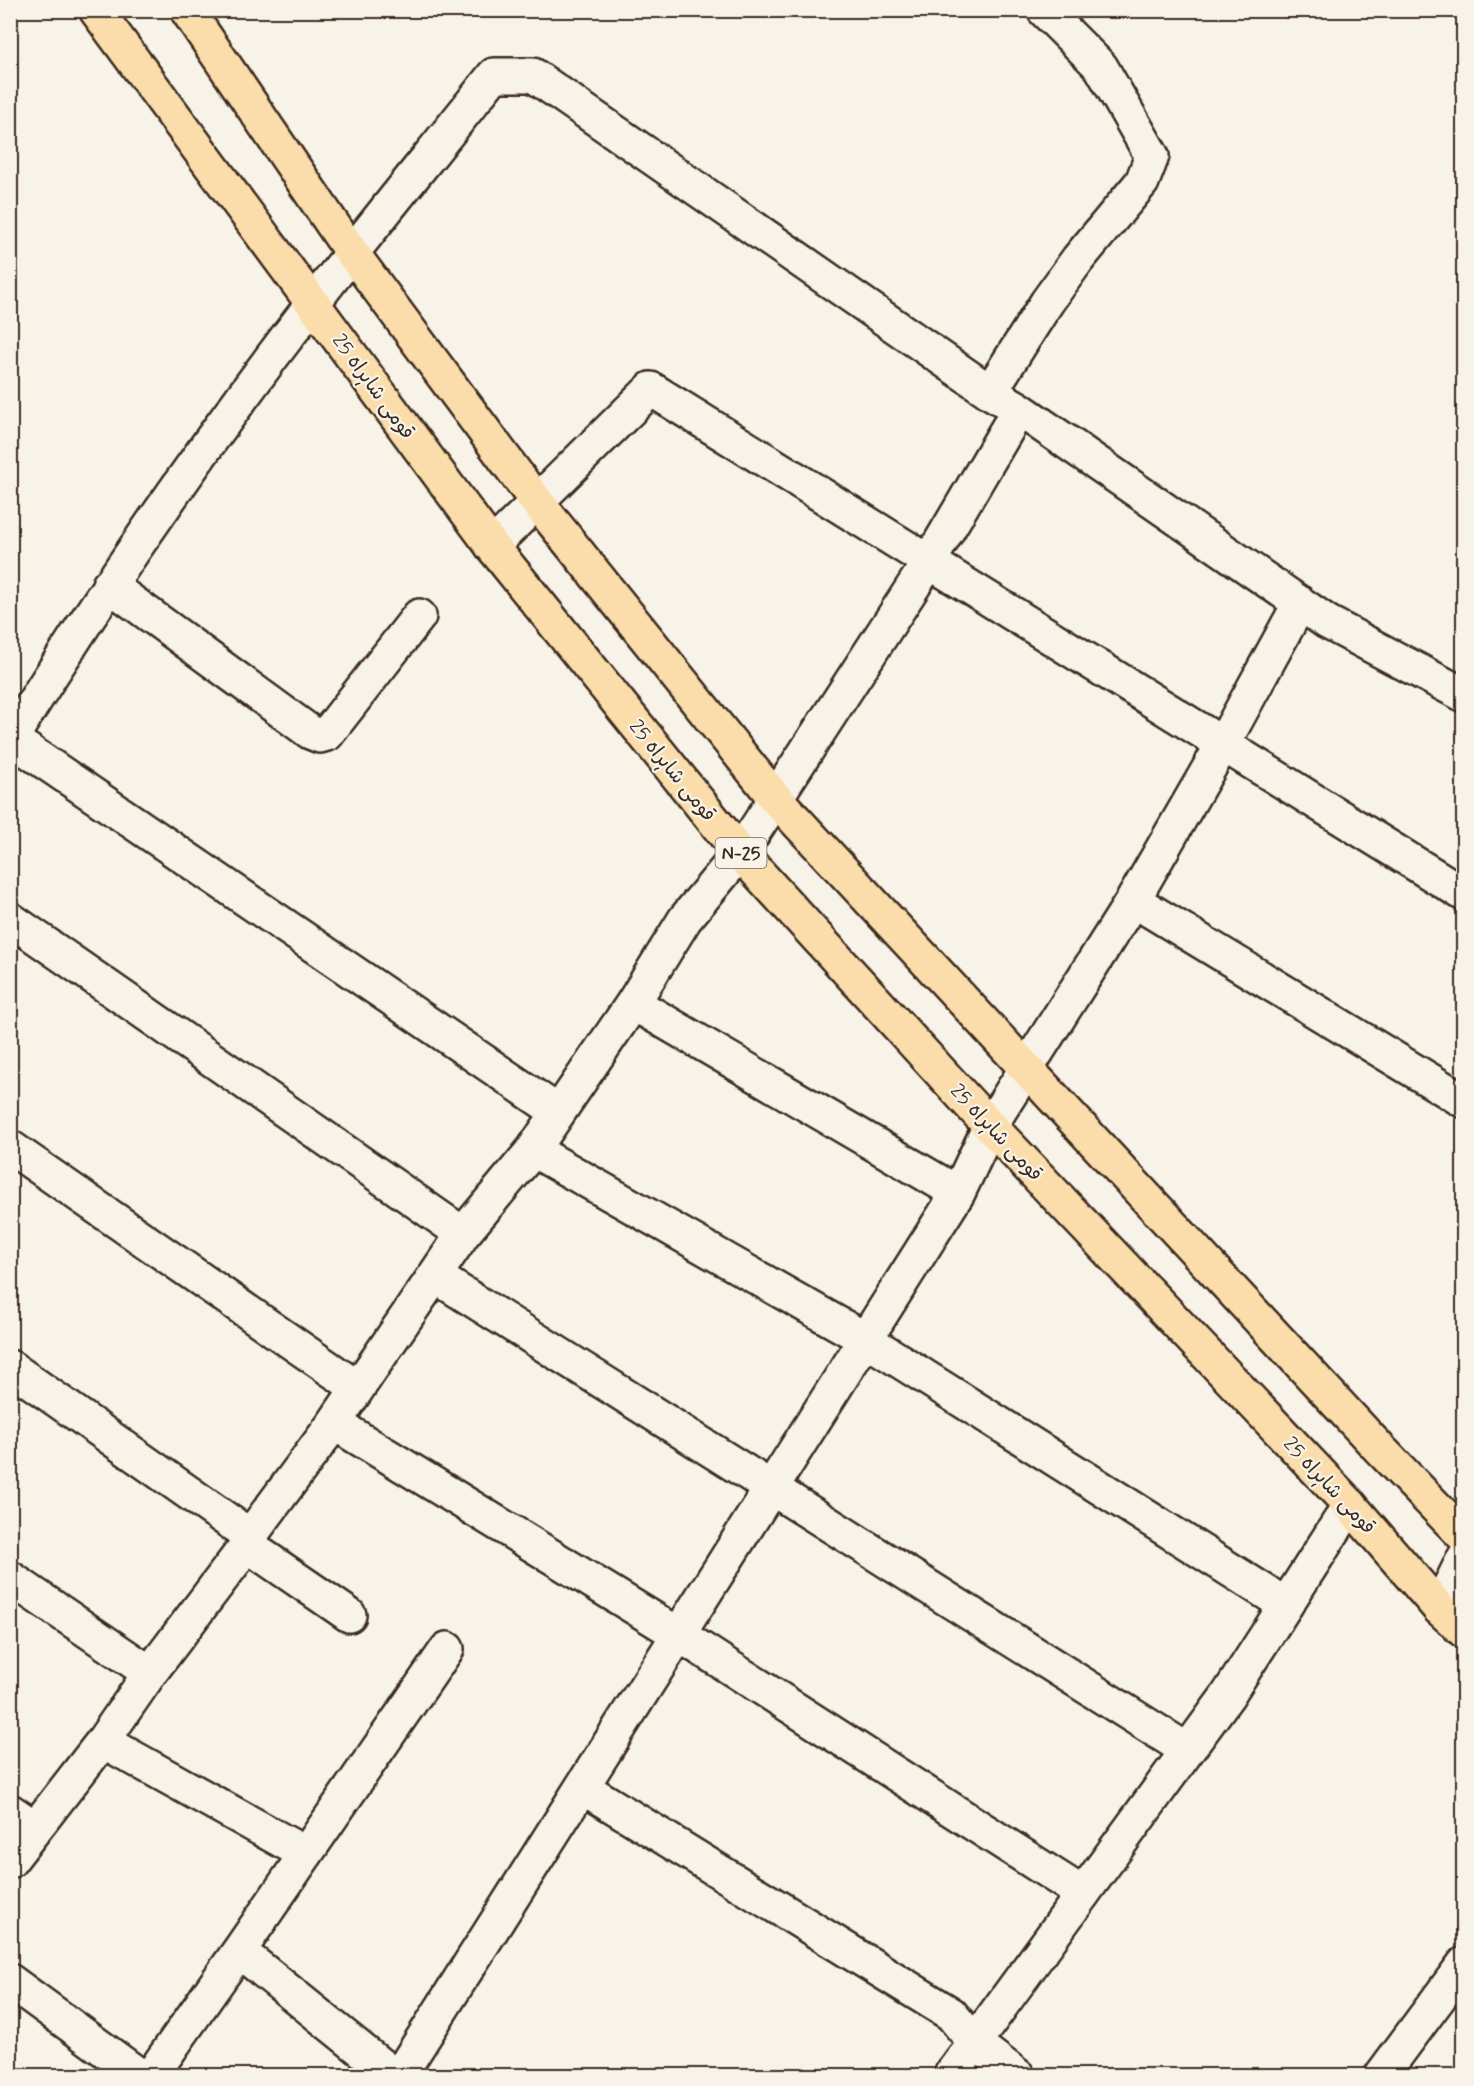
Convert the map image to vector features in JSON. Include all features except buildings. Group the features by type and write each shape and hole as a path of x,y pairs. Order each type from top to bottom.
{"highway":[{"name":"قومی شاہراہ 25","path":"96,10 492,546 740,853 990,1126 1350,1505 1439,1608 1464,1631"},
{"path":"187,10 352,253 537,502 776,798 1377,1446 1464,1536"}],"street":[{"path":"990,392 1047,302 1078,259 1142,182 1152,156 1101,67 1044,10"},
{"path":"558,1112 11,740 20,700 110,585 210,441 313,302 494,75 533,75 990,392 1328,622 1464,695"},
{"path":"492,546 651,389 1464,894"},
{"path":"10,1862 23,1820 103,1741 150,1673 334,1423 356,1387 463,1234 533,1150 633,1003 685,919 740,853 929,562 1019,410"},
{"path":"110,585 310,732 320,736 327,734 419,616"},
{"path":"399,2076 958,1193 990,1126 1133,900 1223,744 1300,603"},
{"path":"1133,900 1464,1101"},
{"path":"10,919 463,1234"},
{"path":"633,1003 958,1193"},
{"path":"10,1147 356,1387"},
{"path":"533,1150 865,1339 1286,1605"},
{"path":"435,1276 1187,1750"},
{"path":"10,1367 349,1615"},
{"path":"334,1423 678,1634 1083,1894"},
{"path":"950,2076 1228,1695 1350,1505"},
{"path":"1439,1608 1464,1558"},
{"path":"10,1578 150,1673"},
{"path":"151,2076 447,1649"},
{"path":"103,1741 306,1854"},
{"path":"582,1787 951,2014 975,2043 1018,2076"},
{"path":"239,1951 394,2076"},
{"path":"1381,2076 1464,1964"},
{"path":"10,1981 140,2076"}]}
